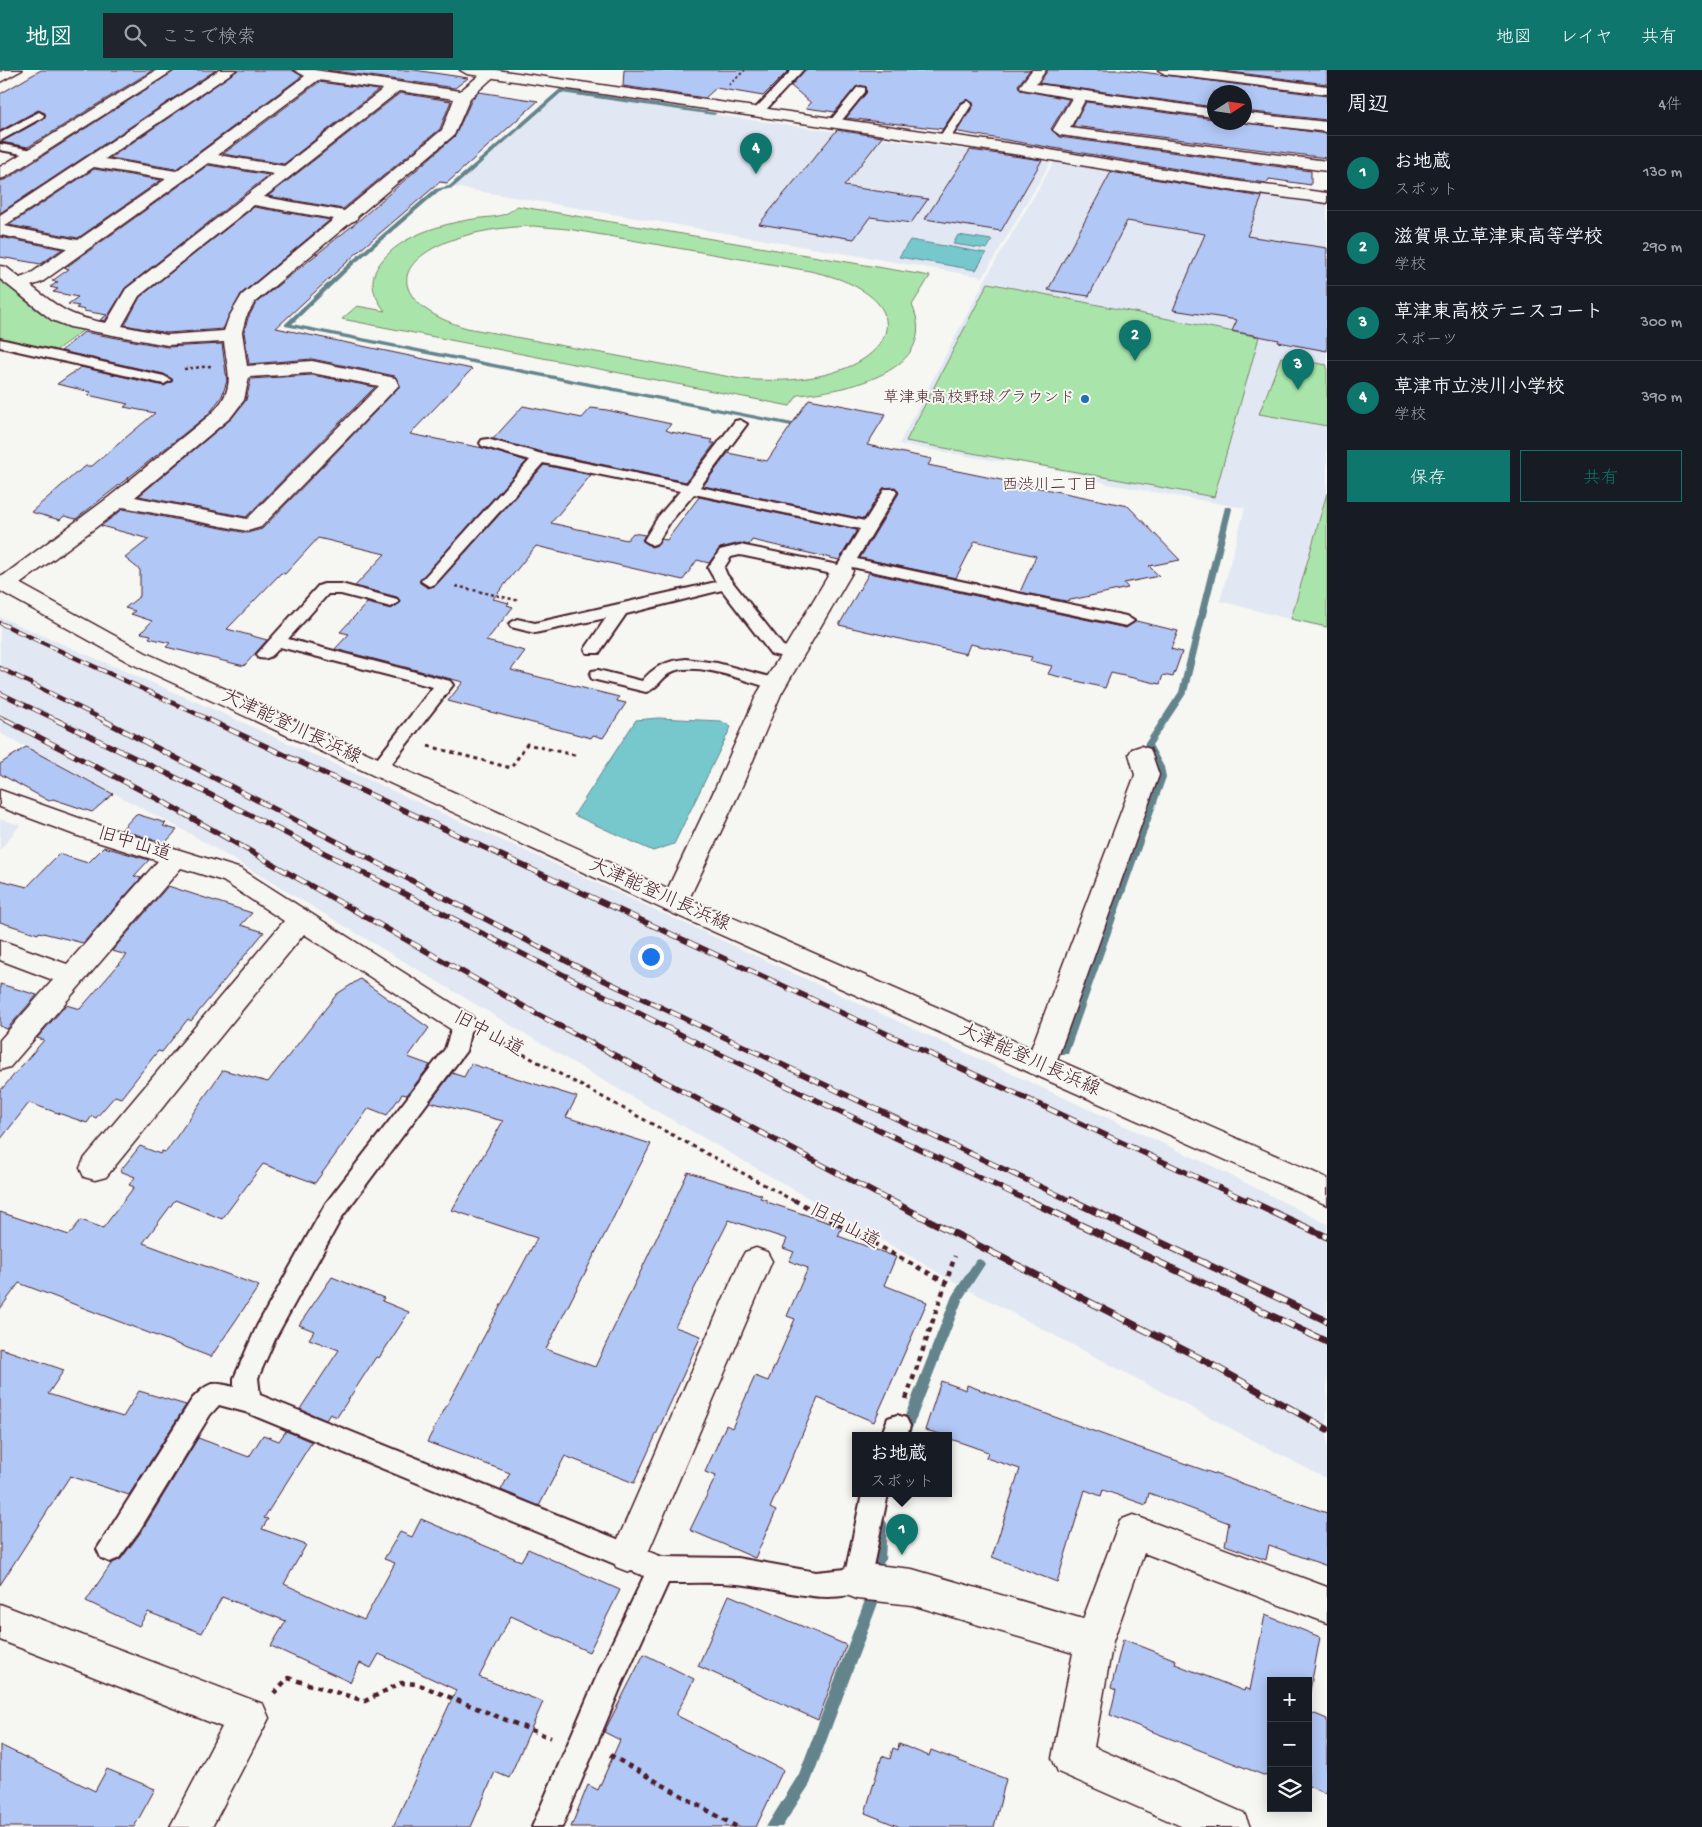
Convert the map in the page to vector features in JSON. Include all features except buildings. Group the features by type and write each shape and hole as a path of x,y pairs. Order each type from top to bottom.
{"street":[{"path":"0,78 16,70"},
{"path":"0,174 167,70"},
{"path":"0,222 89,161 118,145 229,70"},
{"path":"467,70 944,139 1242,187 1327,198"},
{"path":"1039,70 1027,86 1029,88 1207,112"},
{"path":"1164,70 1327,90"},
{"path":"19,285 36,278 205,158 308,73 462,96"},
{"path":"2,584 120,500 211,424 233,402 238,392 239,368 233,336 236,318 248,300 449,132 462,96 491,74"},
{"path":"112,328 132,293 395,87"},
{"path":"1081,95 1061,130 1064,132 1327,166"},
{"path":"1252,117 1327,127"},
{"path":"205,158 286,171"},
{"path":"89,161 178,176"},
{"path":"252,200 350,216"},
{"path":"0,230 82,246"},
{"path":"0,271 58,316 76,323 112,328 167,340 233,336"},
{"path":"120,500 247,525 254,523 390,385 388,382 312,367 239,368"},
{"path":"674,903 775,684 845,567"},
{"name":"大津能登川長浜線","path":"2,584 138,658 674,903 1327,1192"},
{"path":"1040,1065 1147,775 1141,754"},
{"name":"旧中山道","path":"0,798 84,829 232,876 462,1023"},
{"path":"0,1059 175,858"},
{"path":"95,1168 301,919"},
{"path":"0,950 72,976"},
{"path":"629,1555 756,1261"},
{"path":"1230,1827 1072,1758 1094,1641 1133,1532 1327,1605"},
{"path":"857,1581 912,1587 1094,1641"},
{"path":"0,1622 249,1718 190,1827"}],"lane":[{"path":"758,112 798,70"},
{"path":"834,123 865,91 845,88"},
{"path":"944,139 967,104"},
{"path":"0,138 39,115"},
{"path":"0,147 32,153"},
{"path":"0,343 164,380"},
{"path":"652,540 663,520 691,488 740,424"},
{"path":"487,443 540,458 869,526"},
{"path":"430,580 540,458"},
{"path":"845,567 890,492"},
{"path":"792,654 776,650 725,585 716,568 731,550 845,567 1126,621"},
{"path":"516,624 535,628 725,585"},
{"path":"379,768 403,740 444,684 271,648 324,588 341,589 391,602"},
{"path":"593,649 620,610"},
{"path":"598,676 646,687 662,670 681,665 704,666 775,684"},
{"path":"248,1402 246,1378 266,1332 334,1210 455,1050 462,1023"},
{"path":"110,1549 130,1522 201,1407 215,1393 248,1402 475,1493 552,1527 629,1555 660,1570 737,1571 816,1585 857,1581 874,1497"},
{"path":"547,1827 660,1570"}],"path":[{"path":"164,380 180,370 239,368"},
{"path":"430,580 530,604 516,624"},
{"path":"403,740 511,768 527,744 578,756"},
{"name":"旧中山道","path":"462,1023 945,1282"},
{"path":"896,1431 945,1282 956,1256"},
{"path":"249,1718 288,1678 365,1701 401,1683 418,1684 561,1742 584,1740 737,1827"}],"shaded area":[{"path":"561,93 1051,162 983,277 454,187"},
{"path":"1054,162 1149,176 1217,190 1327,204 1327,629 1220,601 1245,508 1108,484 1081,475 1018,462 995,461 899,444 986,278"},
{"path":"0,617 215,710 695,928 1214,1167 1327,1224 1327,1479 969,1290 594,1075 189,833 0,733"},
{"path":"0,819 20,825 0,850"}],"green space":[{"path":"517,206 930,276 912,305 918,328 913,347 901,362 884,374 839,389 798,395 790,406 342,319 357,306 385,311 377,299 373,287 374,275 381,262 399,245 423,232 462,221 497,216","holes":["533,226 568,229 810,271 835,278 860,289 873,298 881,308 886,318 883,339 866,357 853,365 826,374 783,380 741,379 467,328 431,313 409,291 407,279 411,266 424,254 446,242 478,232 511,227"]},
{"path":"0,280 38,311 57,321 85,329 55,351 0,338"},
{"name":"草津東高校野球グラウンド","path":"988,283 1259,337 1214,497 906,441"},
{"path":"1281,357 1327,365 1327,426 1259,414"},
{"path":"1327,493 1327,627 1291,619"}],"water":[{"path":"958,235 992,240 987,249 953,244"},
{"path":"910,240 986,253 976,270 899,257"},
{"path":"658,718 721,721 731,727 674,844 653,851 574,815 636,720"}],"waterway":[{"path":"714,113 560,91 451,187 437,190 350,265 287,325 793,425"},
{"path":"1064,1051 1161,777 1160,767 1148,745 1183,692 1228,509"},
{"path":"905,1432 958,1296 979,1264"},
{"path":"878,1560 880,1524"},
{"path":"773,1827 805,1779 871,1603"}],"railway":[{"path":"0,623 212,721"},
{"path":"0,668 106,721"},
{"path":"0,693 59,721"},
{"path":"0,717 6,720"},
{"path":"6,720 158,799 537,1014 892,1202"},
{"path":"56,720 193,786 713,1051 1031,1202"},
{"path":"103,720 599,978 1073,1202"},
{"path":"209,720 1250,1202"},
{"path":"889,1200 1198,1357 1327,1429"},
{"path":"1028,1200 1327,1342"},
{"path":"1071,1200 1327,1321"},
{"path":"1247,1200 1327,1237"}],"place":[{"name":"草津市立渋川小学校","path":"756,174"},
{"name":"滋賀県立草津東高等学校","path":"1135,361"},
{"name":"草津東高校テニスコート","path":"1298,390"},
{"name":"草津東高校野球グラウンド","path":"1085,399"},
{"name":"お地蔵","path":"902,1555"}],"district":[{"name":"西渋川二丁目","path":"1050,486"}]}
